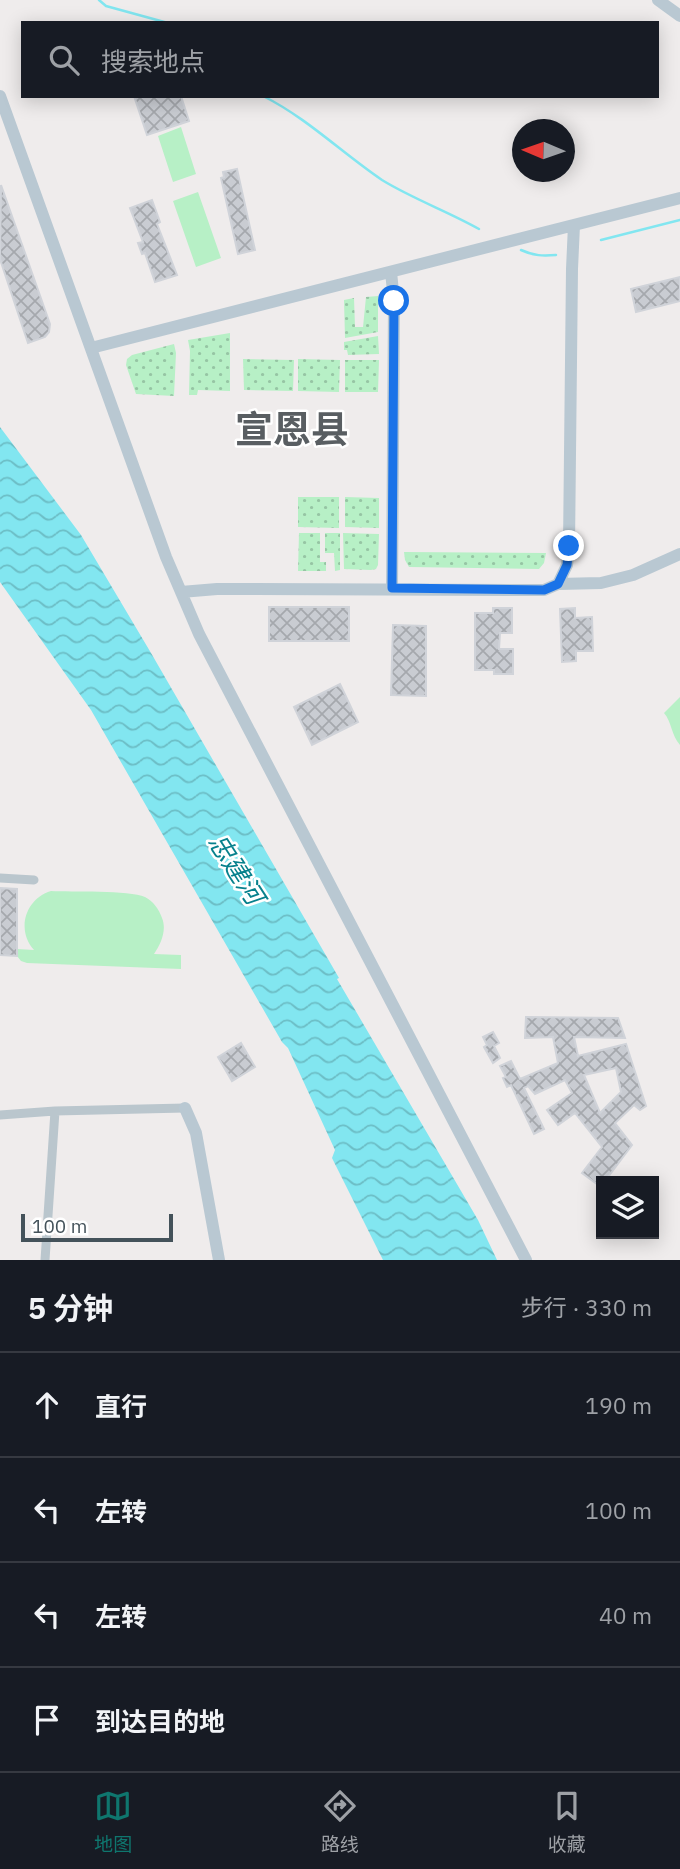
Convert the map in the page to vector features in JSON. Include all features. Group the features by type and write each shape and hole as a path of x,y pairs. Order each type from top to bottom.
{"street":[{"path":"657,0 680,16"},
{"path":"0,96 166,557 199,634 526,1260"},
{"path":"91,348 680,198"},
{"path":"558,584 567,565 569,546 574,225"},
{"path":"391,272 394,301 392,588"},
{"path":"181,592 217,589 392,588 544,590 558,584 601,583 634,575 680,554"},
{"path":"0,878 34,880"},
{"path":"0,1115 185,1108 195,1133 219,1260"},
{"path":"46,1260 55,1111"}],"green space":[{"path":"181,127 196,174 173,182 158,136"},
{"path":"198,192 221,258 196,267 173,201"},
{"path":"378,296 378,332 345,338 344,300 354,298 355,327 363,327 366,297"},
{"path":"230,333 230,391 198,390 197,395 189,395 188,340"},
{"path":"378,336 379,354 348,355 347,350 344,350 344,342"},
{"path":"174,344 174,396 136,394 126,365 127,359 132,355"},
{"path":"243,359 294,360 293,391 244,390"},
{"path":"298,359 340,360 339,392 298,391"},
{"path":"345,360 379,360 378,392 345,392"},
{"path":"298,497 339,497 339,528 298,527"},
{"path":"345,497 379,498 379,528 345,527"},
{"path":"299,533 320,533 320,562 326,562 326,571 298,571"},
{"path":"325,533 340,533 340,570 335,571 334,553 325,553"},
{"path":"343,533 379,534 376,569 344,569"},
{"path":"404,552 546,553 544,563 539,569 409,567"},
{"path":"680,697 680,745 664,713"},
{"path":"51,891 126,893 145,897 157,908 164,927 154,954 181,955 181,969 21,961 17,956 17,949 34,950 25,933 29,908 42,895"}],"water":[{"name":"忠建河","path":"0,427 81,535 478,1220 497,1260 383,1260 332,1158 335,1150 288,1048 282,1042 91,710 0,582"}],"building":[{"path":"135,98 182,98 189,121 147,135"},
{"path":"237,169 255,250 238,254 221,178 224,177 223,172"},
{"path":"1,185 50,324 45,337 28,343 0,259"},
{"path":"152,200 160,222 157,224 177,275 155,282 145,253 142,254 138,243 143,242 130,208"},
{"path":"680,277 680,301 636,312 631,289"},
{"path":"269,607 349,607 349,641 269,641"},
{"path":"493,608 512,608 512,633 500,633 499,649 513,649 513,674 475,670 475,613 493,613"},
{"path":"575,608 575,618 592,617 593,651 576,651 576,661 562,662 560,609"},
{"path":"393,625 426,626 426,696 391,695"},
{"path":"340,684 358,722 312,745 294,707"},
{"path":"0,888 17,889 17,956 0,955"},
{"path":"526,1017 618,1018 625,1038 574,1037 578,1056 626,1044 646,1106 640,1110 634,1105 615,1123 632,1145 609,1176 596,1176 596,1183 582,1173 602,1147 575,1113 558,1125 547,1110 572,1093 565,1080 535,1094 528,1086 524,1088 544,1129 534,1134 511,1085 507,1087 503,1078 506,1077 500,1066 511,1061 520,1079 558,1063 553,1037 525,1038","holes":["616,1068 621,1092 600,1113 584,1075"]},
{"path":"493,1032 499,1043 494,1046 500,1058 493,1063 484,1047 487,1045 483,1037"},
{"path":"241,1043 255,1067 232,1081 218,1057"}],"waterway":[{"path":"99,0 106,6 161,21"},
{"path":"267,98 309,125 382,180 479,229"},
{"path":"601,240 680,220"},
{"path":"521,250 538,255 556,255"}],"district":[{"name":"宣恩县","path":"292,430"}],"route":[{"path":"394,301 392,588 544,590 558,584 567,565 569,546"}]}
